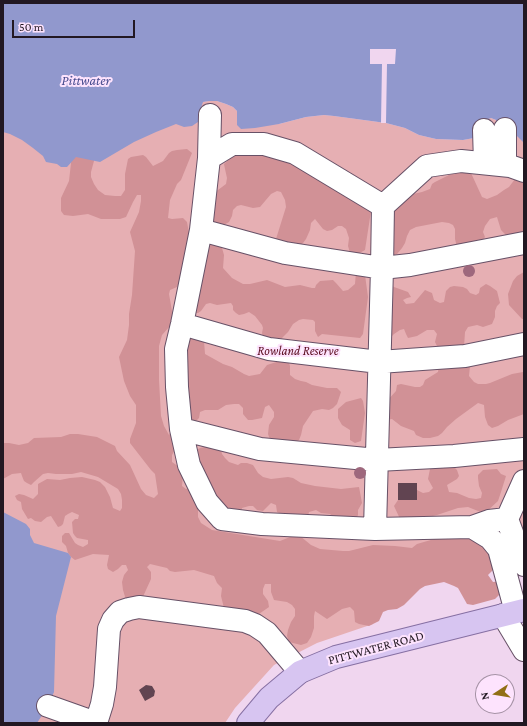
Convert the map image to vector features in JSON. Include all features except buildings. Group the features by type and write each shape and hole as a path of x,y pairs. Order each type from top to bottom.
{"main road":[{"name":"PITTWATER ROAD","path":"248,723 269,698 300,672 336,657 515,612"}],"street":[{"path":"210,115 209,158 201,230 176,349 177,387 181,429 189,465 207,502 222,518 262,524 375,529 472,527 488,521 507,519"},
{"path":"375,529 383,206 427,166 461,160 505,167 495,130"},
{"path":"209,158 232,144 264,144 295,153 383,206"},
{"path":"201,230 285,253 382,268 410,265 524,243"},
{"path":"182,324 269,349 379,362 465,356 524,344"},
{"path":"181,429 260,449 376,460 454,456 524,449"},
{"path":"524,481 507,519 524,565"},
{"path":"472,527 490,538 498,549 524,650"},
{"path":"48,706 96,723 102,704 105,687 109,629 113,620 120,612 139,607 244,621 255,625 267,633 300,672"}],"green space":[{"name":"Rowland Reserve","path":"3,45 203,102 217,101 226,104 233,107 237,111 237,125 279,124 306,117 324,115 386,123 405,128 419,135 436,139 463,140 474,138 485,119 491,118 496,120 496,135 517,135 524,143 524,564 387,592 364,590 373,624 317,643 274,665 235,708 225,723 3,723"}],"shaded area":[{"path":"279,143 371,211 365,250 351,256 348,246 349,238 346,229 342,226 338,226 327,231 323,229 315,219 311,223 306,239 297,247 276,239 286,207 285,200 281,192 277,191 271,194 260,207 253,208 241,205 237,206 233,210 229,222 218,228 203,213 214,193 226,184 227,178 224,164 233,156 234,151"},
{"path":"187,149 192,153 181,180 177,184 170,200 168,218 183,218 187,222 189,233 179,282 177,287 170,290 169,294 172,311 172,323 162,335 159,346 159,380 161,416 164,426 169,435 171,431 177,446 172,455 172,462 182,469 182,486 186,489 195,487 199,507 198,517 201,523 212,530 280,541 296,534 311,545 320,549 349,551 373,545 412,548 417,544 448,535 474,522 495,562 492,571 488,575 493,582 503,581 504,590 495,599 473,605 467,604 458,588 444,582 425,586 404,605 397,609 383,612 379,621 369,626 355,622 354,611 350,607 342,609 327,619 315,611 314,628 311,637 307,643 301,645 289,642 287,636 291,622 295,616 295,609 287,602 274,600 271,592 271,584 265,584 263,589 263,594 268,601 269,607 256,616 224,608 221,596 222,588 217,583 214,576 194,570 175,572 170,571 167,568 150,564 147,567 151,572 151,579 141,601 126,600 122,582 124,575 128,570 126,565 122,565 113,572 108,569 107,565 109,555 93,554 75,560 68,553 66,546 62,542 62,536 65,533 69,533 78,545 83,547 88,544 88,540 77,538 73,533 72,522 75,519 78,519 79,515 72,512 68,514 65,516 63,524 58,527 51,516 47,517 41,522 35,521 31,518 28,519 22,509 21,502 17,500 15,496 19,494 33,499 38,494 38,484 47,479 60,480 82,477 100,482 105,487 110,497 113,508 120,511 122,508 121,494 118,489 98,477 81,472 72,474 43,474 31,485 24,481 21,473 12,474 3,479 3,443 19,445 28,443 34,438 61,437 70,434 97,437 115,446 117,451 130,465 141,489 146,495 154,498 158,494 155,474 130,443 136,423 136,405 130,396 124,381 119,357 127,340 132,295 135,251 130,232 139,212 141,195 137,195 126,217 120,219 101,219 88,214 73,216 64,215 61,211 61,198 69,181 72,154 93,153 94,161 91,177 94,184 98,190 105,195 121,196 125,190 125,174 128,159 143,155 153,166 163,161 172,151"},
{"path":"462,171 471,173 482,197 487,199 497,195 509,187 524,171 524,237 512,238 506,235 501,230 497,217 490,219 485,226 483,232 485,237 480,244 458,251 455,239 455,229 453,225 442,222 416,227 410,230 402,248 397,254 392,256 390,206 400,197 430,189 432,184 435,182 449,175"},
{"path":"207,239 218,241 224,255 223,268 232,278 243,284 267,280 285,287 300,285 315,288 320,281 333,280 343,291 348,290 355,284 356,272 365,275 368,297 363,334 360,338 322,334 318,337 315,331 315,322 313,320 303,319 293,324 280,340 263,337 262,325 255,316 249,312 239,315 233,310 231,303 217,305 210,303 206,304 198,313 191,313"},
{"path":"524,272 524,319 522,319 509,305 508,294 513,281 517,276"},
{"path":"486,284 497,291 500,303 495,311 495,317 492,324 483,327 477,325 468,327 465,332 464,347 438,348 435,342 437,334 434,330 427,330 417,336 408,338 404,329 400,330 391,337 388,348 391,285 408,292 411,297 403,300 406,304 414,303 425,290 432,293 434,300 440,303 444,302 446,291 450,287 463,287 470,293 476,295 479,293 480,288"},
{"path":"194,335 204,341 205,354 249,376 260,374 267,365 288,360 290,375 295,379 312,385 337,388 341,392 337,404 329,410 322,409 313,411 303,426 299,440 295,442 272,441 269,437 269,425 274,417 274,412 269,405 265,407 262,418 252,420 248,420 243,414 243,408 239,404 234,404 226,405 218,410 205,410 200,412 199,418 195,422 189,421 183,356 188,341"},
{"path":"439,364 470,366 469,376 478,384 490,383 512,374 523,372 524,369 524,414 492,428 488,425 485,417 484,405 478,403 456,419 438,436 430,438 423,438 416,435 414,431 401,426 392,419 386,420 387,401 396,391 397,385 401,384 420,387 423,385 425,380 438,372"},
{"path":"361,398 365,413 361,441 355,443 350,440 350,430 342,425 338,418 338,409 346,402"},
{"path":"210,446 221,450 222,454 229,462 238,465 241,463 247,463 253,465 258,473 263,477 271,479 288,477 301,483 341,489 359,487 362,503 358,510 358,515 356,519 335,518 330,514 321,513 316,510 309,512 308,516 286,516 277,512 276,505 271,503 263,511 257,510 253,506 249,506 242,508 241,512 231,514 215,499 195,451 200,448"},
{"path":"432,464 454,467 459,476 447,485 449,492 476,499 481,498 482,493 479,486 478,475 483,470 497,469 501,474 506,476 498,501 485,513 468,507 458,508 420,519 401,521 394,506 398,500 416,500 417,490 423,493 429,492 433,488 428,479"}],"water":[{"name":"Pittwater","path":"3,3 524,3 524,143 516,135 496,135 496,120 491,118 485,120 474,138 463,140 436,139 419,135 405,128 386,123 324,115 306,117 279,124 241,129 237,125 237,111 233,107 217,101 209,101 203,102 198,122 192,126 184,127 176,124 134,142 100,162 76,157 67,167 61,167 57,164 46,162 43,156 22,140 3,132"},
{"path":"3,512 26,524 30,529 30,535 34,543 68,553 71,557 56,616 54,692 48,706 37,723 3,723"}],"pier":[{"path":"370,49 396,49 395,64 387,64 386,123 381,123 382,64 370,64"}]}
